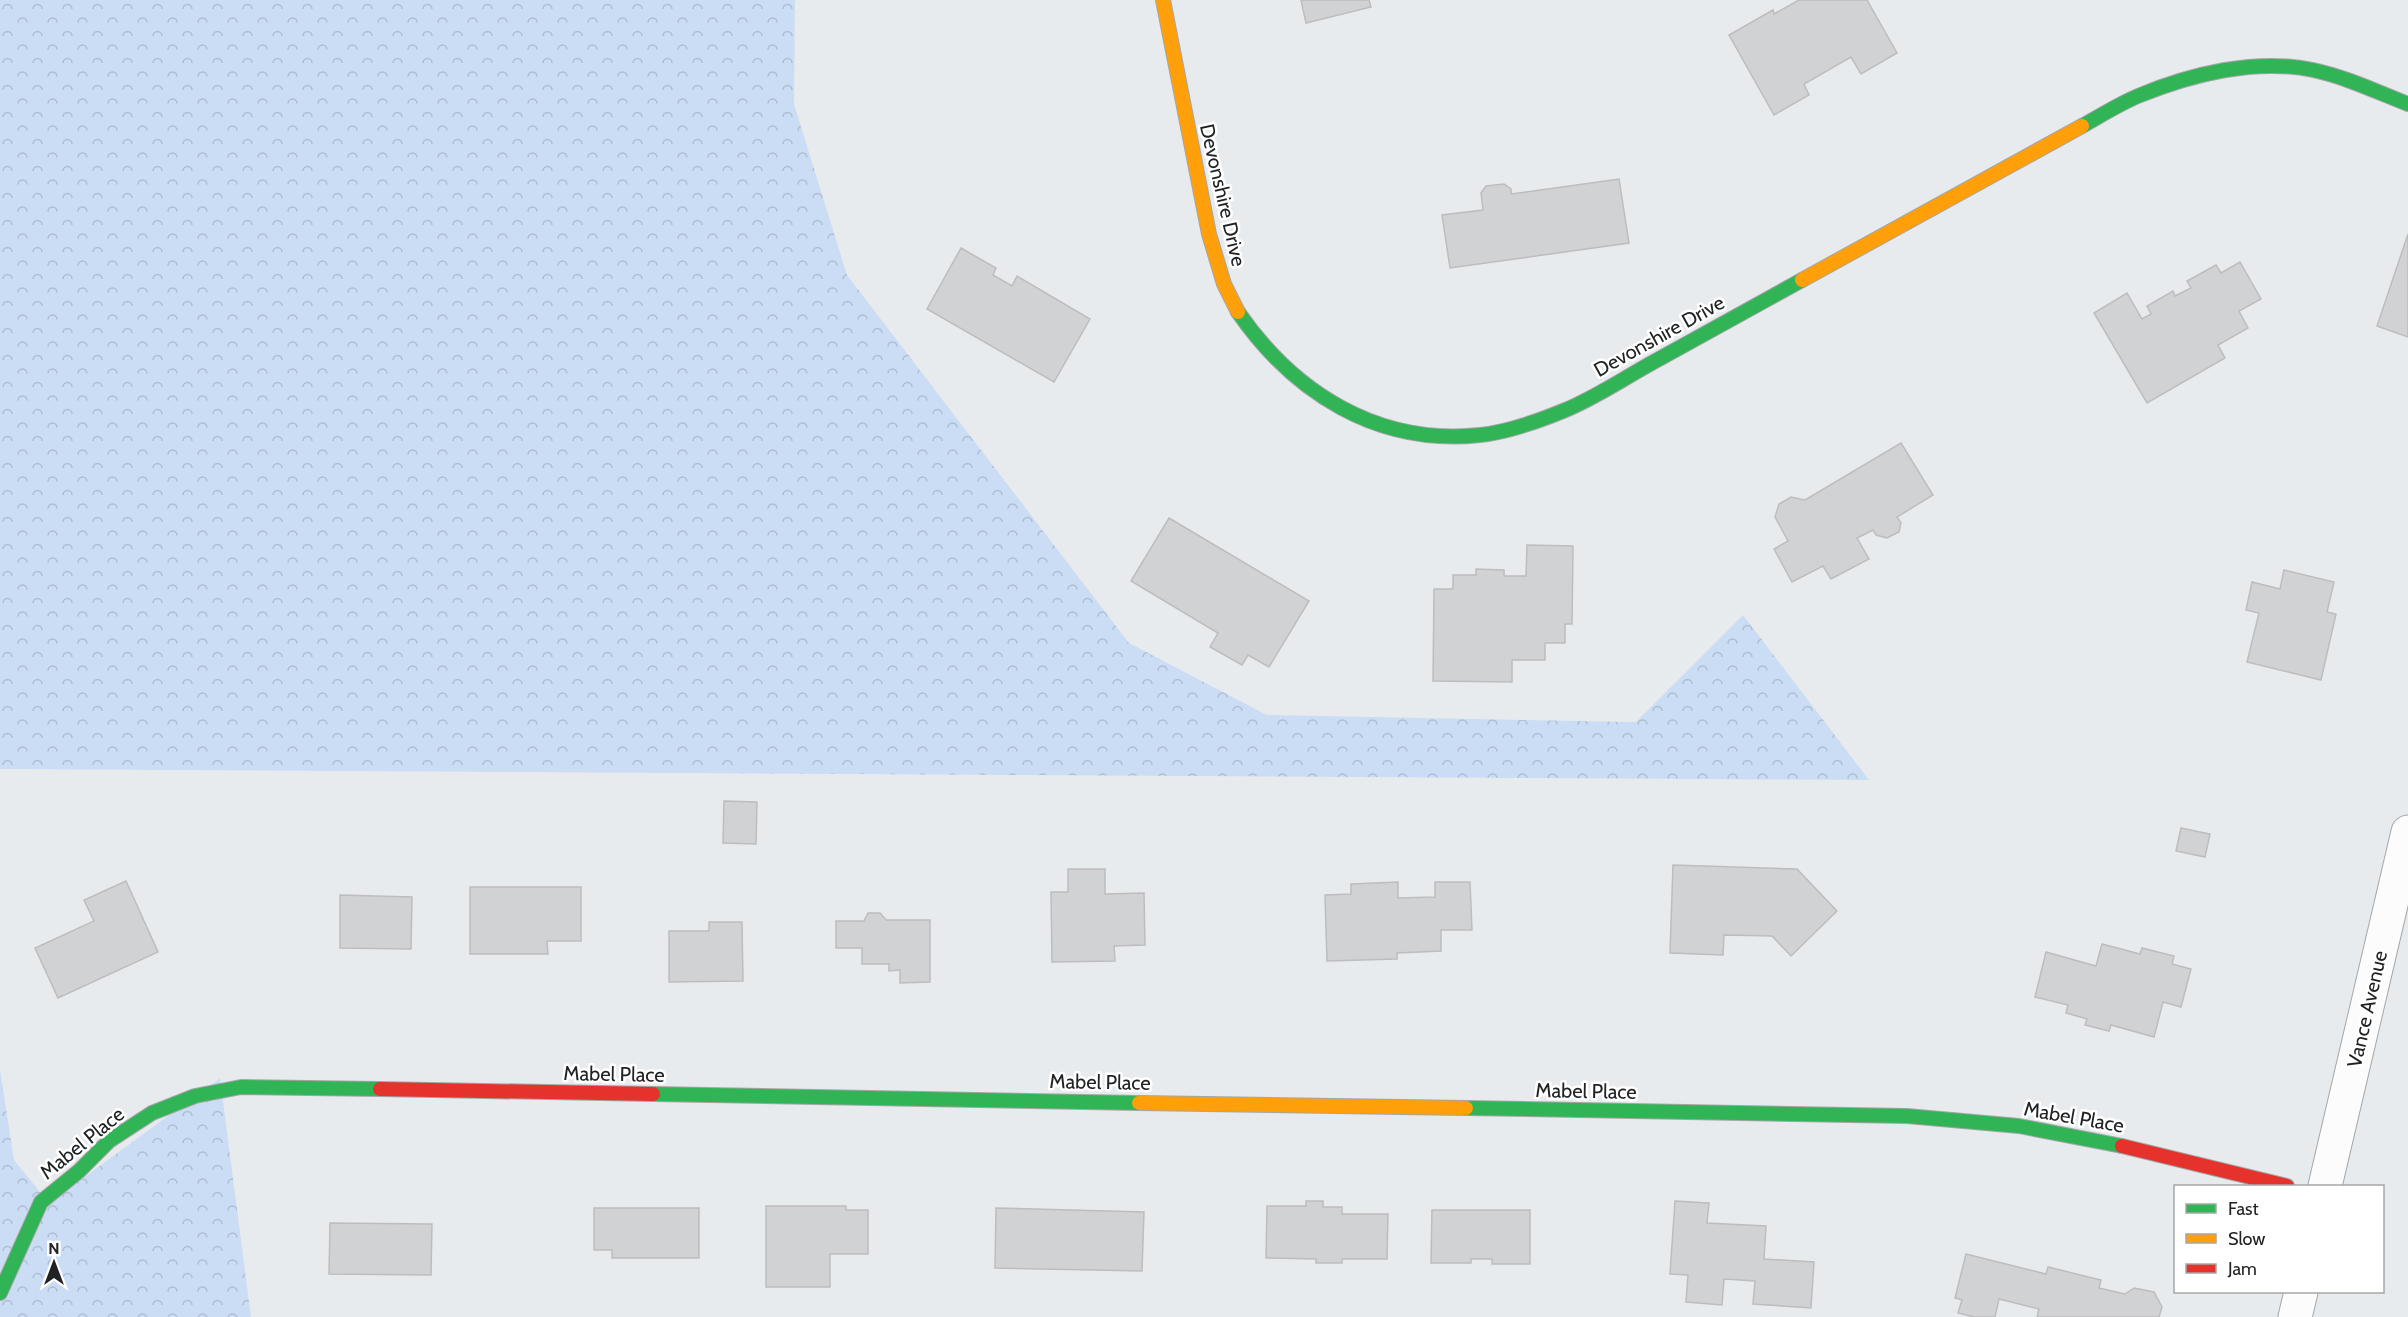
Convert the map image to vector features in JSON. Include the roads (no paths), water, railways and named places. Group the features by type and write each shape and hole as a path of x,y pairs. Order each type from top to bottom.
{"street":[{"name":"Devonshire Drive","path":"1163,0 1212,254 1232,302 1261,345 1298,382 1342,410 1383,426 1430,435 1478,435 1525,426 1566,410 2137,96 2191,77 2247,68 2282,66 2332,75 2408,104"},
{"name":"Vance Avenue","path":"2325,1185 2408,832"},
{"name":"Mabel Place","path":"0,1293 41,1202 79,1171 110,1141 152,1113 195,1096 241,1087 1907,1116 2019,1126 2097,1140 2283,1185"},
{"path":"2295,1317 2301,1293"}]}
